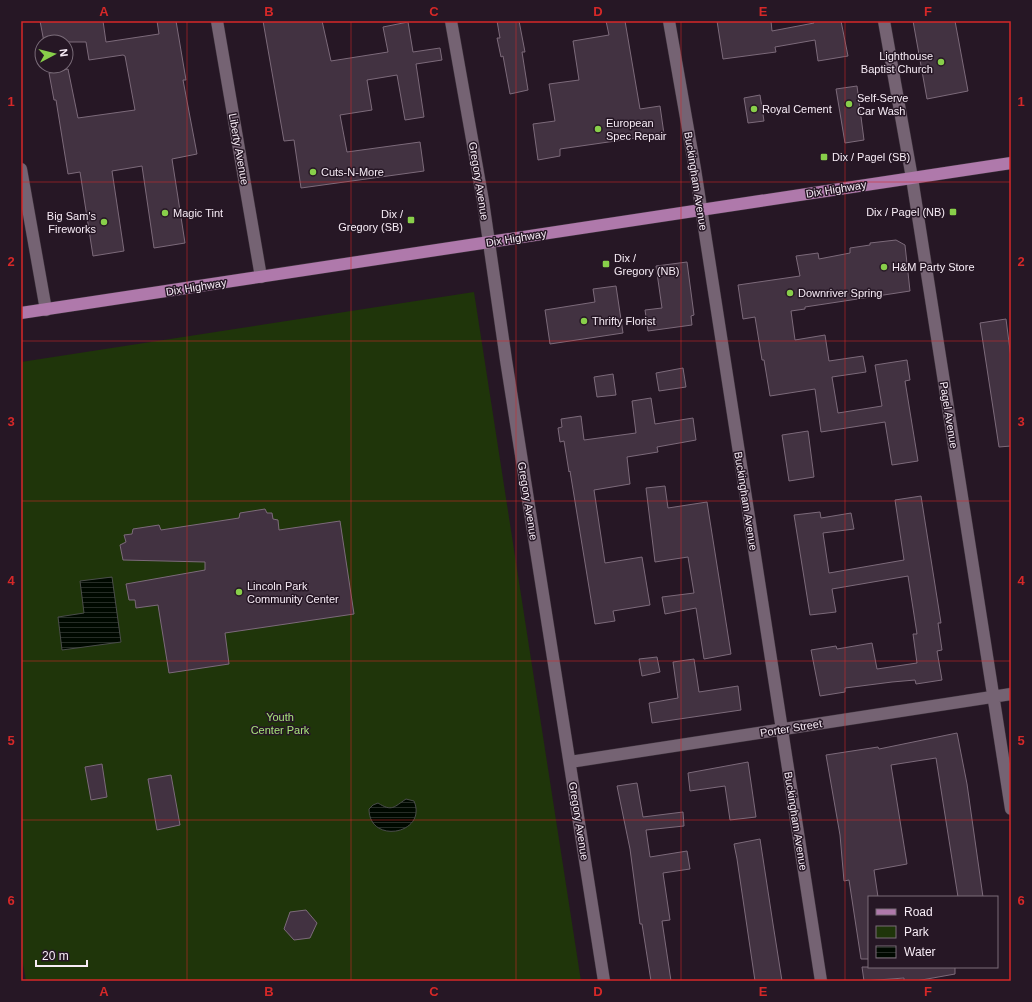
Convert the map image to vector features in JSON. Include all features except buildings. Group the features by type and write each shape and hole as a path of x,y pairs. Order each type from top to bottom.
{"main road":[{"name":"Dix Highway","path":"21,313 1011,162"}],"street":[{"name":"Liberty Avenue","path":"217,21 261,276"},
{"name":"Gregory Avenue","path":"451,21 488,242 604,981"},
{"name":"Buckingham Avenue","path":"668,21 695,170 700,210 821,981"},
{"name":"Pagel Avenue","path":"884,21 912,178 1011,809"},
{"path":"21,169 46,310"},
{"name":"Porter Street","path":"570,762 1011,694"}],"green space":[{"name":"Youth Center Park","path":"474,292 581,981 26,981 21,953 21,362"}],"water":[{"path":"112,577 121,642 62,650 58,617 84,613 80,581"},
{"path":"406,799 414,801 416,812 413,821 406,828 397,831 387,831 378,828 372,820 369,809 378,803 390,808"}],"place":[{"name":"Lighthouse Baptist Church","path":"941,62"},
{"name":"Self-Serve Car Wash","path":"849,104"},
{"name":"Royal Cement","path":"754,109"},
{"name":"European Spec Repair","path":"598,129"},
{"name":"Dix / Pagel (SB)","path":"824,157"},
{"name":"Cuts-N-More","path":"313,172"},
{"name":"Dix / Pagel (NB)","path":"953,212"},
{"name":"Magic Tint","path":"165,213"},
{"name":"Dix / Gregory (SB)","path":"411,220"},
{"name":"Big Sam's Fireworks","path":"104,222"},
{"name":"Dix / Gregory (NB)","path":"606,264"},
{"name":"H&M Party Store","path":"884,267"},
{"name":"Downriver Spring","path":"790,293"},
{"name":"Thrifty Florist","path":"584,321"},
{"name":"Lincoln Park Community Center","path":"239,592"}]}
